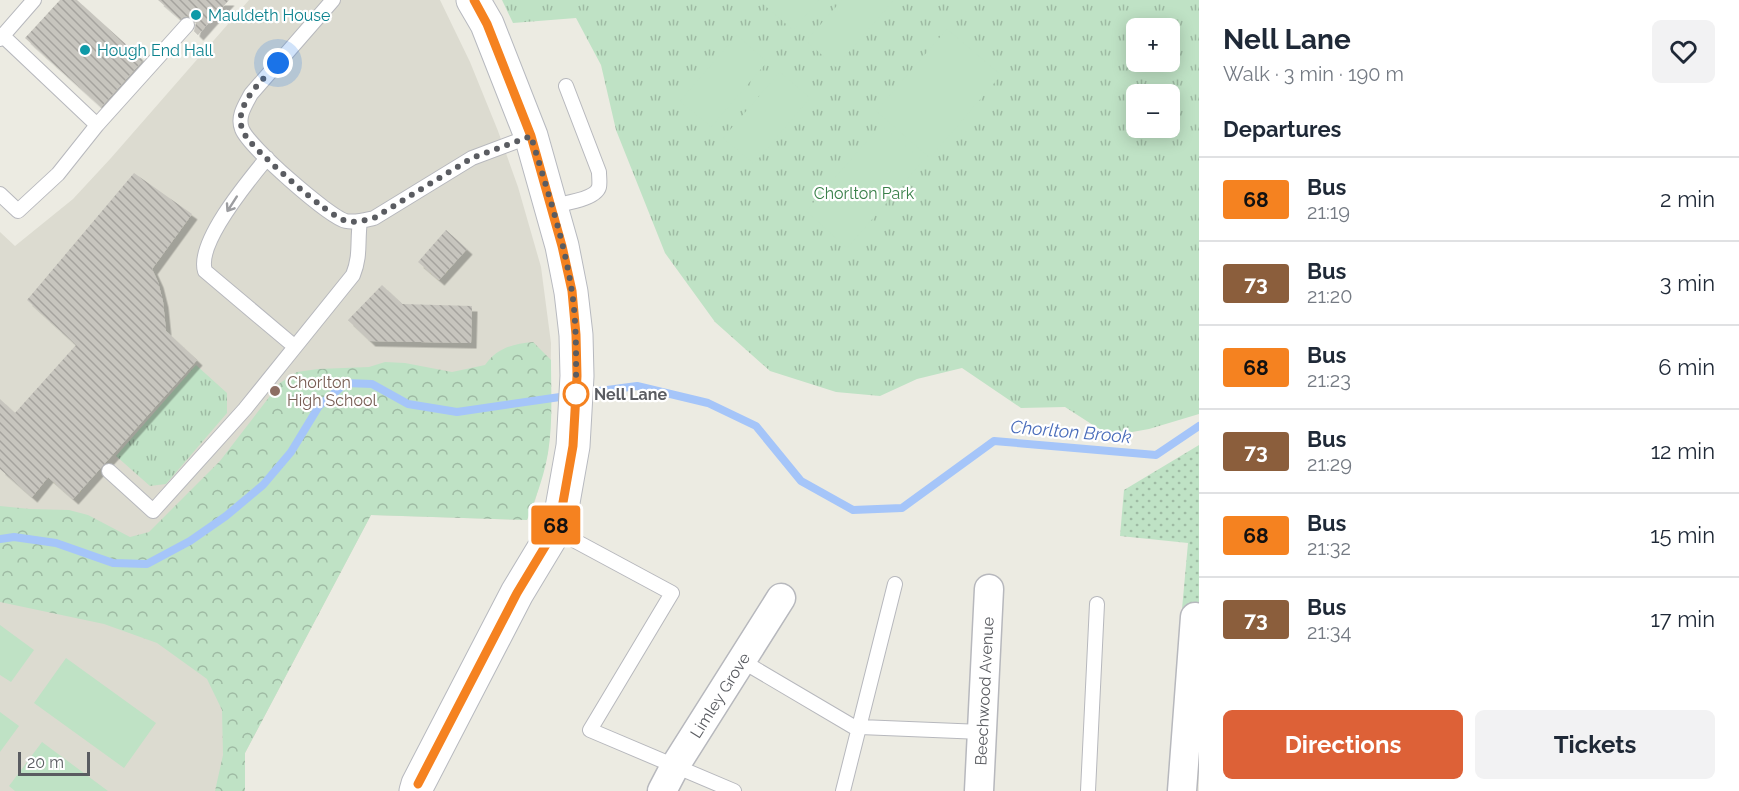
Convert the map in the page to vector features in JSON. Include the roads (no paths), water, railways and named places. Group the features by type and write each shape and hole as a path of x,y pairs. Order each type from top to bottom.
{"street":[{"path":"423,789 517,593 555,530 562,508 573,446 576,335 572,291 552,206 531,136 487,24 474,0"},
{"name":"Beechwood Avenue","path":"979,791 989,589"},
{"name":"Limley Grove","path":"662,791 675,766 781,598"},
{"path":"1182,791 1195,617"}],"lane":[{"path":"34,0 1,37 97,125"},
{"path":"333,0 251,94 241,117 243,132 247,138 332,214 346,220 360,221 374,218 472,158 531,136"},
{"path":"0,194 18,211 58,174 97,125 187,25"},
{"path":"552,206 586,197 597,192 600,186 599,172 566,86"},
{"path":"267,158 234,200 214,233 206,249 203,264 205,271 294,346"},
{"path":"109,471 153,510 244,409 353,275 358,260 360,221"},
{"path":"555,530 672,593 590,729 734,791"},
{"path":"843,791 895,584"},
{"path":"1088,791 1097,604"},
{"path":"741,661 860,729 982,732"}],"waterway":[{"name":"Chorlton Brook","path":"0,539 14,537 56,543 113,563 147,564 190,541 226,516 263,485 291,452 319,406 346,383 372,384 408,404 457,412 567,396"},
{"name":"Chorlton Brook","path":"585,393 637,386 708,403 756,426 801,481 853,510 902,508 994,441 1156,455 1199,426"}],"place":[{"name":"Mauldeth House","path":"196,15"},
{"name":"Hough End Hall","path":"85,50"},
{"name":"Chorlton High School","path":"275,391"},
{"name":"Nell Lane","path":"576,394"}],"park label":[{"name":"Chorlton Park","path":"864,193"}]}
